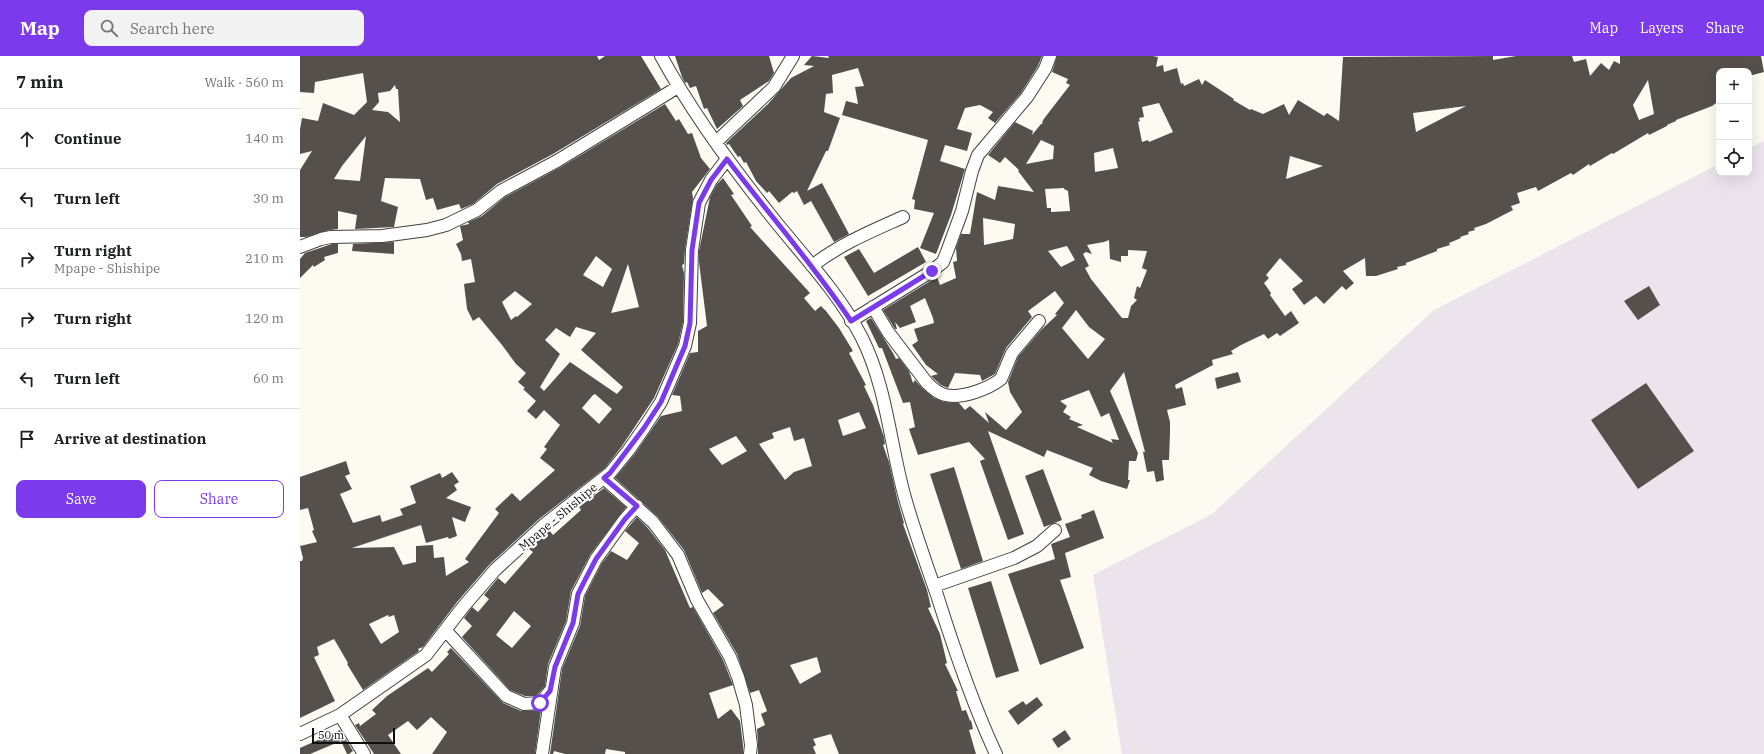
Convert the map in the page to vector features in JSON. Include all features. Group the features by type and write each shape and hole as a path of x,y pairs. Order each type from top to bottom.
{"street":[{"path":"661,56 678,87 727,159 812,266 862,339 880,380 905,497 958,661 996,754"},
{"path":"716,142 774,87 793,56"},
{"path":"851,321 932,271 943,262 962,211 972,171 978,155 1027,97 1050,56"},
{"path":"300,248 321,239 331,237 382,236 446,225 477,210 501,190 557,161 678,87"},
{"name":"Mpape - Shishipe","path":"300,734 340,715 426,655 463,607 495,570 544,525 610,473 644,428 661,402 685,346 690,323 692,250 699,203 711,180 727,159"},
{"path":"812,266 828,253 903,217"},
{"path":"873,307 888,332 927,383 940,392 956,396 978,390 1002,379 1012,354 1039,321"},
{"path":"604,478 637,506 653,522 673,547 684,568 697,600 730,657 738,677 746,705 751,745 750,754"},
{"path":"542,754 550,691 555,667 573,623 578,594 596,559 625,519 637,506"},
{"path":"934,586 1014,558 1037,546 1055,530"},
{"path":"446,631 506,696 524,704 540,703 550,691"},
{"path":"340,715 364,754"}],"shaded area":[{"path":"1764,141 1764,754 1122,754 1093,575 1212,514 1434,310 1716,166 1716,176 1752,176 1752,147"}],"building":[{"path":"300,56 597,56 599,60 605,56 641,56 661,89 553,154 497,184 473,204 461,209 459,204 437,210 433,198 426,200 420,179 385,178 381,201 398,207 394,227 355,229 357,215 338,211 338,229 306,237 300,237 300,170 312,151 300,154 300,129 302,118 318,121 323,103 354,115 367,102 363,73 315,82 314,93 300,92","holes":["395,85 396,89 398,89 400,122 388,112 372,110 379,102 378,93 390,91","366,136 360,181 334,179 342,166"]},
{"path":"675,56 769,56 774,73 769,81 740,100 743,106 717,129 707,108 704,109 696,86 690,88 687,82 685,83"},
{"path":"812,56 829,58 828,56 1042,56 1038,66 1021,93 995,123 988,118 993,112 980,105 965,108 957,129 972,133 967,151 945,145 940,161 965,169 951,215 936,254 920,248 934,213 914,209 915,200 912,199 928,140 842,115 846,101 858,104 855,87 864,86 858,68 832,75 833,93 826,94 824,112 840,118 828,151 826,151 807,191 822,183 849,234 834,242 811,201 804,205 797,191 794,193 792,192 779,203 769,191 767,193 756,181 746,162 744,163 740,156 738,157 729,144 727,145 726,143 768,104 791,78 814,66 804,65"},
{"path":"1057,56 1153,56 1158,57 1156,67 1163,65 1164,72 1177,68 1181,84 1183,83 1184,86 1199,79 1202,85 1205,80 1250,110 1251,109 1263,114 1284,104 1289,115 1298,100 1324,116 1327,113 1339,121 1343,57 1493,56 1493,60 1516,56 1572,56 1574,62 1586,59 1590,76 1601,63 1609,70 1614,61 1620,64 1620,56 1761,56 1764,72 1752,75 1752,68 1716,68 1716,103 1712,106 1676,120 1649,135 1648,133 1613,154 1612,153 1590,166 1589,164 1573,175 1571,173 1538,191 1536,187 1517,193 1520,203 1511,206 1513,210 1486,224 1474,228 1475,230 1468,232 1469,234 1449,243 1450,245 1437,249 1437,251 1406,263 1406,265 1397,267 1398,269 1376,276 1366,276 1365,258 1343,271 1354,283 1346,290 1342,286 1324,304 1316,296 1304,305 1292,289 1303,281 1280,258 1266,275 1269,278 1264,283 1271,293 1270,295 1285,316 1291,311 1299,323 1280,336 1277,333 1268,339 1264,334 1241,345 1231,351 1233,354 1212,360 1213,365 1175,385 1176,389 1182,387 1186,405 1167,410 1170,422 1169,460 1162,460 1164,480 1156,482 1154,471 1147,472 1143,452 1145,452 1124,372 1110,391 1138,453 1136,461 1129,461 1128,480 1130,480 1127,489 1101,481 1089,475 1093,468 1047,450 1044,457 988,431 1024,534 1008,540 980,461 985,459 969,442 918,455 909,429 915,427 910,402 903,403 882,348 879,348 866,321 871,318 896,359 899,358 909,371 913,383 915,380 934,398 944,402 959,403 965,410 970,406 989,423 985,412 1006,430 1022,412 1010,392 1008,382 1018,357 1041,330 1057,315 1055,314 1064,303 1055,291 1028,311 1032,317 1006,348 995,374 982,381 980,375 955,373 948,388 941,385 931,376 938,374 926,365 912,345 918,341 914,329 934,323 925,298 910,306 916,322 900,328 895,322 897,329 895,329 883,310 937,277 940,285 956,278 953,262 957,261 956,248 961,234 970,234 977,192 995,200 998,186 1034,192 1018,171 1019,170 1005,157 1000,163 988,155 1015,122 1033,131 1032,135 1042,124 1043,120 1070,85 1066,83 1068,79 1052,72","holes":["1648,80 1654,114 1639,120 1633,105","1159,103 1173,132 1149,142 1148,140 1142,142 1138,122 1140,121 1139,118 1144,117 1142,107","1466,106 1416,132 1413,113","1041,140 1054,146 1053,159 1026,164","1113,148 1118,168 1095,172 1094,153","1290,156 1323,166 1286,179","1064,188 1068,191 1070,211 1051,212 1051,208 1047,208 1045,189","983,218 1015,224 1013,239 984,245","1109,240 1110,259 1121,262 1121,256 1128,256 1128,250 1147,251 1142,268 1147,270 1140,288 1137,286 1134,298 1137,300 1131,306 1128,318 1122,318 1091,279 1085,268 1089,266 1083,254 1086,252 1092,254 1087,245","1067,246 1075,260 1061,267 1048,251","1076,310 1089,327 1105,339 1088,359 1062,328","1089,390 1101,417 1109,413 1119,440 1111,439 1113,443 1077,427 1083,425 1069,419 1071,417 1063,412 1067,406 1060,401"]},
{"path":"665,104 676,121 679,119 688,134 692,133 701,158 710,169 692,192 693,198 684,264 682,265 684,273 683,322 678,344 654,398 622,446 605,468 539,519 490,564 457,602 423,647 418,649 419,651 363,690 334,639 317,647 319,655 314,657 335,701 300,718 300,561 302,561 303,558 300,546 317,542 312,531 314,530 308,508 300,510 300,477 346,461 350,474 345,476 352,489 340,494 353,523 380,515 382,522 403,515 400,509 416,503 410,486 440,473 442,478 452,472 459,482 454,485 457,490 446,498 471,507 465,522 452,517 457,536 426,543 421,525 352,548 394,547 403,565 416,562 416,546 433,545 434,558 444,557 446,576 469,562 465,559 499,513 495,509 512,493 520,501 555,470 540,458 547,449 544,447 560,425 544,410 536,419 527,411 536,401 518,382 526,373 516,364 479,317 473,321 467,309 464,284 475,282 471,259 462,261 461,254 456,244 463,240 460,226 469,224 468,222 482,216 505,197 561,167","holes":["596,256 612,269 603,287 583,275","628,264 639,307 611,313","515,291 532,304 517,317 516,316 511,320 502,302","576,327 596,333 581,350 623,387 617,394 570,362 544,391 540,387 560,354 545,340 556,328 570,337","595,394 612,409 599,424 582,408","388,615 389,617 394,615 399,632 381,644 369,624"]},
{"path":"723,178 734,194 731,195 752,226 750,227 810,293 804,298 815,311 821,306 826,311 839,328 853,351 849,353 866,385 864,386 873,405 884,437 885,444 883,445 889,462 903,524 927,590 931,607 928,608 940,634 947,663 945,664 958,691 956,691 962,711 966,710 970,721 971,720 973,729 969,730 976,754 839,754 831,734 813,739 816,745 813,747 816,754 758,754 757,729 765,725 761,714 767,711 759,690 750,693 737,654 713,613 724,605 708,589 702,593 684,550 658,517 615,478 634,455 661,416 682,411 680,396 672,395 690,353 698,352 698,331 707,326 699,251 710,197 717,184","holes":["859,412 866,428 843,436 838,420","790,427 794,441 804,438 812,466 794,472 785,480 759,444 774,438 772,433","736,436 747,451 722,465 709,449","817,657 821,672 800,684 790,665"]},
{"path":"394,242 394,254 352,251 353,244"},
{"path":"332,244 338,244 338,253 324,257 325,260 314,267 313,265 300,278 300,259 305,253"},
{"path":"918,247 926,262 868,296 844,257 859,249 874,273"},
{"path":"1649,286 1660,305 1638,320 1624,301"},
{"path":"1238,372 1241,382 1217,389 1215,378"},
{"path":"1646,383 1694,451 1638,489 1591,420"},
{"path":"954,467 983,561 961,569 930,474"},
{"path":"1043,469 1062,520 1044,527 1025,476"},
{"path":"604,488 626,507 590,555 571,591 566,621 548,664 545,686 536,696 525,696 510,690 462,637 472,626 464,618 472,607 478,612 489,599 484,595 498,578 505,584 533,552 529,549 549,530 553,535 581,510 579,507","holes":["514,611 531,626 512,648 496,635"]},
{"path":"1094,510 1104,538 1065,553 1071,577 1060,580 1084,648 1040,665 1008,574 1055,559 1051,544 1070,537 1065,524 1082,518 1081,515"},
{"path":"637,517 665,550 690,608 693,607 723,660 733,685 709,693 718,719 731,709 740,721 743,754 625,754 625,752 606,749 605,754 565,754 554,751 553,754 550,754 562,669 580,626 585,596 602,563 611,551 627,560 639,543 625,531"},
{"path":"991,581 1019,671 996,678 968,588"},
{"path":"451,648 503,703 521,711 541,710 535,754 432,754 447,732 431,717 417,730 408,721 388,735 401,754 374,754 355,725 359,723 360,726 376,714 372,710 387,696 428,668 432,672 449,654 447,652"},
{"path":"1037,697 1043,705 1018,725 1008,711 1023,701 1026,705"},
{"path":"340,730 353,751 349,754 347,754 341,741 310,754 300,754 300,748"},
{"path":"1065,730 1071,739 1058,748 1052,739"}],"route":[{"path":"540,703 550,691 554,678 555,667 573,623 578,594 596,559 625,519 637,506 604,478 628,451 661,402 685,346 690,323 692,250 699,203 711,180 727,159 829,288 851,321 932,271"}]}
